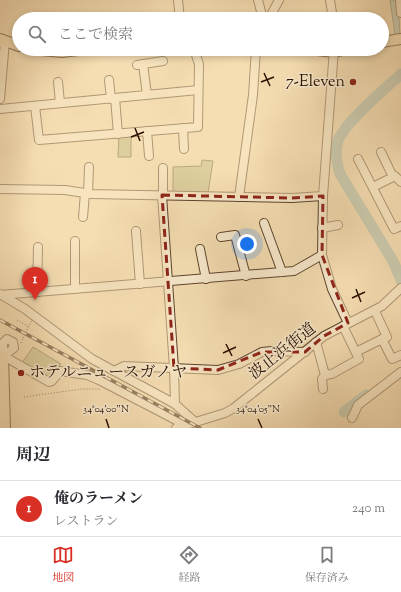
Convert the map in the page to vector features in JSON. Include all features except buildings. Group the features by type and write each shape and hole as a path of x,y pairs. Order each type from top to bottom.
{"main road":[{"path":"389,41 401,39"},
{"path":"2,41 12,44"},
{"path":"1,355 5,428"}],"street":[{"path":"178,0 179,12"},
{"path":"258,0 261,12"},
{"path":"273,12 279,0"},
{"path":"330,0 332,12"},
{"path":"400,0 401,12"},
{"path":"0,99 2,41"},
{"path":"35,106 39,140 198,127 199,64 196,56"},
{"path":"239,197 253,95 256,56"},
{"path":"325,375 332,374 359,359 332,289 322,255 323,196 334,56"},
{"path":"147,95 140,64 163,61"},
{"path":"109,80 118,134"},
{"path":"58,82 60,103"},
{"path":"0,109 198,90"},
{"path":"183,128 184,149"},
{"path":"147,131 149,156"},
{"path":"381,152 393,177 395,176 401,182"},
{"path":"358,159 394,229 401,226"},
{"path":"83,217 89,167"},
{"path":"163,168 167,282 174,368 175,404"},
{"path":"373,187 393,177"},
{"path":"0,189 239,197 292,198 323,196"},
{"path":"264,223 282,272"},
{"path":"322,228 338,225"},
{"path":"136,231 140,284"},
{"path":"221,238 235,234 246,276"},
{"path":"75,241 75,289"},
{"path":"37,292 38,248"},
{"path":"200,249 206,279"},
{"path":"0,294 246,276 294,271 322,255"},
{"name":"波止浜街道","path":"180,427 225,413 234,408 316,342 375,311 401,288"},
{"path":"0,294 25,309 92,359 175,404 195,422"},
{"path":"356,352 382,338 387,337 375,311"},
{"path":"382,338 392,359 401,355"},
{"path":"316,342 325,375 322,378 323,389"},
{"path":"114,371 124,366 218,370 239,364 262,352 305,352"},
{"path":"1,355 49,382 52,381 60,371 87,375 118,389 176,420 180,427"},
{"path":"352,418 358,405 401,372"}],"path":[{"path":"17,320 29,327"},
{"path":"19,345 32,320"},
{"path":"24,397 82,389 118,389"}],"highlighted area":[{"path":"162,195 292,198 323,196 322,255 348,323 324,336 305,352 262,352 218,370 174,368"}],"shaded area":[{"path":"131,135 131,157 118,157 119,136"},
{"path":"202,160 213,161 208,193 173,193 173,167 201,166"},
{"path":"33,347 61,364 50,380 21,364"}],"water":[{"path":"390,0 398,0 400,35 395,35"}],"waterway":[{"path":"401,74 366,106 348,125 338,141 336,153 340,174 393,261 401,280"},
{"path":"344,412 366,395"}],"railway":[{"path":"0,320 200,428"}],"place":[{"name":"7-Eleven","path":"353,82"},
{"name":"俺のラーメン","path":"35,300"},
{"name":"ホテルニュースガノヤ","path":"21,373"}]}
